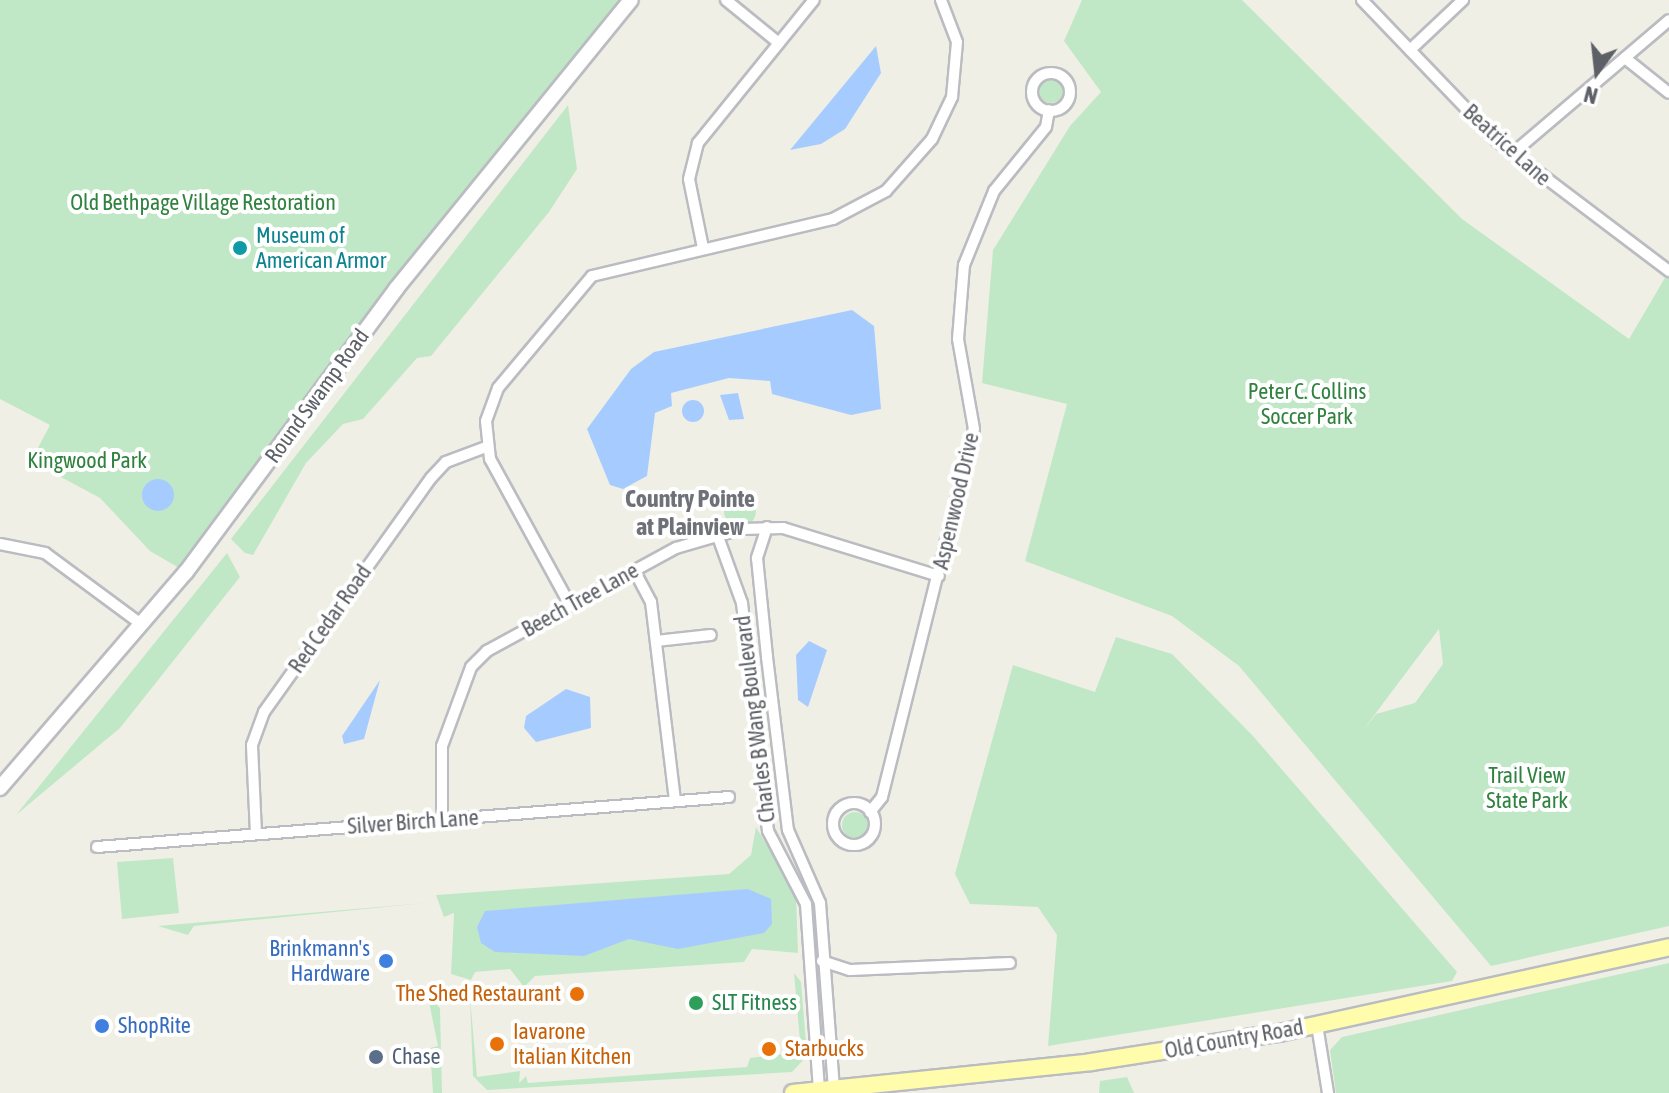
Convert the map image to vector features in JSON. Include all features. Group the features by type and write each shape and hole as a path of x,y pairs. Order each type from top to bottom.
{"main road":[{"name":"Round Swamp Road","path":"0,788 141,624 396,289 631,0"},
{"name":"Old Country Road","path":"793,1093 1091,1062 1317,1025 1669,947"}],"street":[{"path":"726,0 779,43"},
{"path":"703,248 692,158 814,0"},
{"path":"570,605 486,447 498,388 573,291 592,276 850,213 902,174 932,139 952,97 957,42 941,0"},
{"name":"Beatrice Lane","path":"1362,0 1513,153 1669,271"},
{"path":"1410,50 1463,0"},
{"path":"1513,153 1669,20"},
{"path":"1625,58 1669,93"},
{"name":"Aspenwood Drive","path":"870,812 882,797 974,429 958,339 964,265 994,191 1046,127 1049,110"},
{"name":"Red Cedar Road","path":"256,834 252,745 264,712 431,478 446,462 486,447"},
{"name":"Beech Tree Lane","path":"442,820 442,746 462,680 487,651 634,570 717,534 767,527 825,537 939,576"},
{"name":"Charles B Wang Boulevard","path":"767,527 757,558 788,830 816,889 825,961 827,1091"},
{"name":"Charles B Wang Boulevard","path":"717,534 742,603 768,831 802,892 827,1091"},
{"path":"0,544 45,553 141,624"},
{"path":"634,570 651,602 675,801"},
{"path":"656,641 711,635"},
{"name":"Silver Birch Lane","path":"97,847 729,797"},
{"name":"Aspenwood Drive","path":"843,806 870,812 874,829 867,840 855,845 838,838 834,817 843,806"},
{"path":"810,961 825,961 850,970 1010,963"},
{"path":"1317,1025 1328,1093"}],"green space":[{"name":"Old Bethpage Village Restoration","path":"0,0 628,0 233,507 227,504 186,572 150,551 100,498 31,461 50,425 0,399"},
{"name":"Peter C. Collins Soccer Park","path":"1082,0 1242,0 1462,219 1629,339 1669,271 1669,926 1491,966 1239,666 1172,616 1025,561 1067,404 982,383 993,250 1070,126 1101,92 1064,41","holes":["1439,629 1443,664 1415,703 1376,714 1363,730"]},
{"path":"1051,79 1060,82 1063,91 1060,100 1051,103 1042,100 1039,91 1042,82"},
{"path":"568,105 577,169 549,212 431,356 417,358 363,419 343,424 306,463 253,555 245,553 231,539"},
{"path":"740,495 751,500 756,511 751,522 740,527 729,522 724,511 729,500"},
{"path":"227,553 240,577 120,728 16,815"},
{"path":"1116,637 1172,654 1253,736 1457,972 1452,981 1048,1046 1057,935 1038,907 970,904 955,874 1013,665 1095,692"},
{"path":"855,812 864,816 868,825 864,834 855,838 846,834 842,825 846,816"},
{"path":"756,827 796,895 798,953 752,949 744,962 535,976 524,987 510,969 475,972 471,980 451,974 454,913 444,917 436,895 729,874 751,855"},
{"path":"173,858 179,913 122,919 117,862"},
{"path":"425,903 194,926 188,935 158,926"},
{"path":"1669,963 1669,1093 1336,1093 1330,1050 1342,1037"},
{"path":"794,973 801,982 807,1056 792,1072 487,1090 473,1076 470,997 477,1077 520,1071 519,1083 526,1076 528,1083 747,1067 750,1058 801,1052"},
{"path":"428,997 440,1008 442,1093 433,1093 430,1048 438,1046"},
{"path":"1127,1077 1134,1093 1099,1093 1100,1081"}],"water":[{"path":"876,46 881,73 845,129 821,144 790,150"},
{"path":"852,310 874,326 881,409 851,415 772,394 770,381 729,378 671,393 672,406 655,413 647,476 623,489 610,485 587,429 631,369 654,352"},
{"path":"738,393 744,419 729,420 720,395"},
{"path":"689,400 697,400 704,411 697,422 689,422 682,415 682,407"},
{"path":"158,479 169,484 174,495 169,506 158,511 147,506 142,495 147,484"},
{"path":"809,641 827,650 808,707 798,700 796,655"},
{"path":"380,680 364,739 344,744 342,736"},
{"path":"566,689 590,697 591,728 536,742 524,728 526,716"},
{"path":"748,889 771,899 772,924 764,933 678,949 629,939 584,956 495,952 481,943 477,927 485,911"}],"place":[{"name":"Museum of American Armor","path":"240,248"},
{"name":"Brinkmann's Hardware","path":"386,961"},
{"name":"The Shed Restaurant","path":"577,994"},
{"name":"SLT Fitness","path":"696,1003"},
{"name":"ShopRite","path":"102,1026"},
{"name":"Iavarone Italian Kitchen","path":"497,1044"},
{"name":"Starbucks","path":"769,1049"},
{"name":"Chase","path":"376,1057"}],"district":[{"name":"Country Pointe at Plainview","path":"690,513"}],"park label":[{"name":"Kingwood Park","path":"87,461"},
{"name":"Trail View State Park","path":"1527,788"}]}
